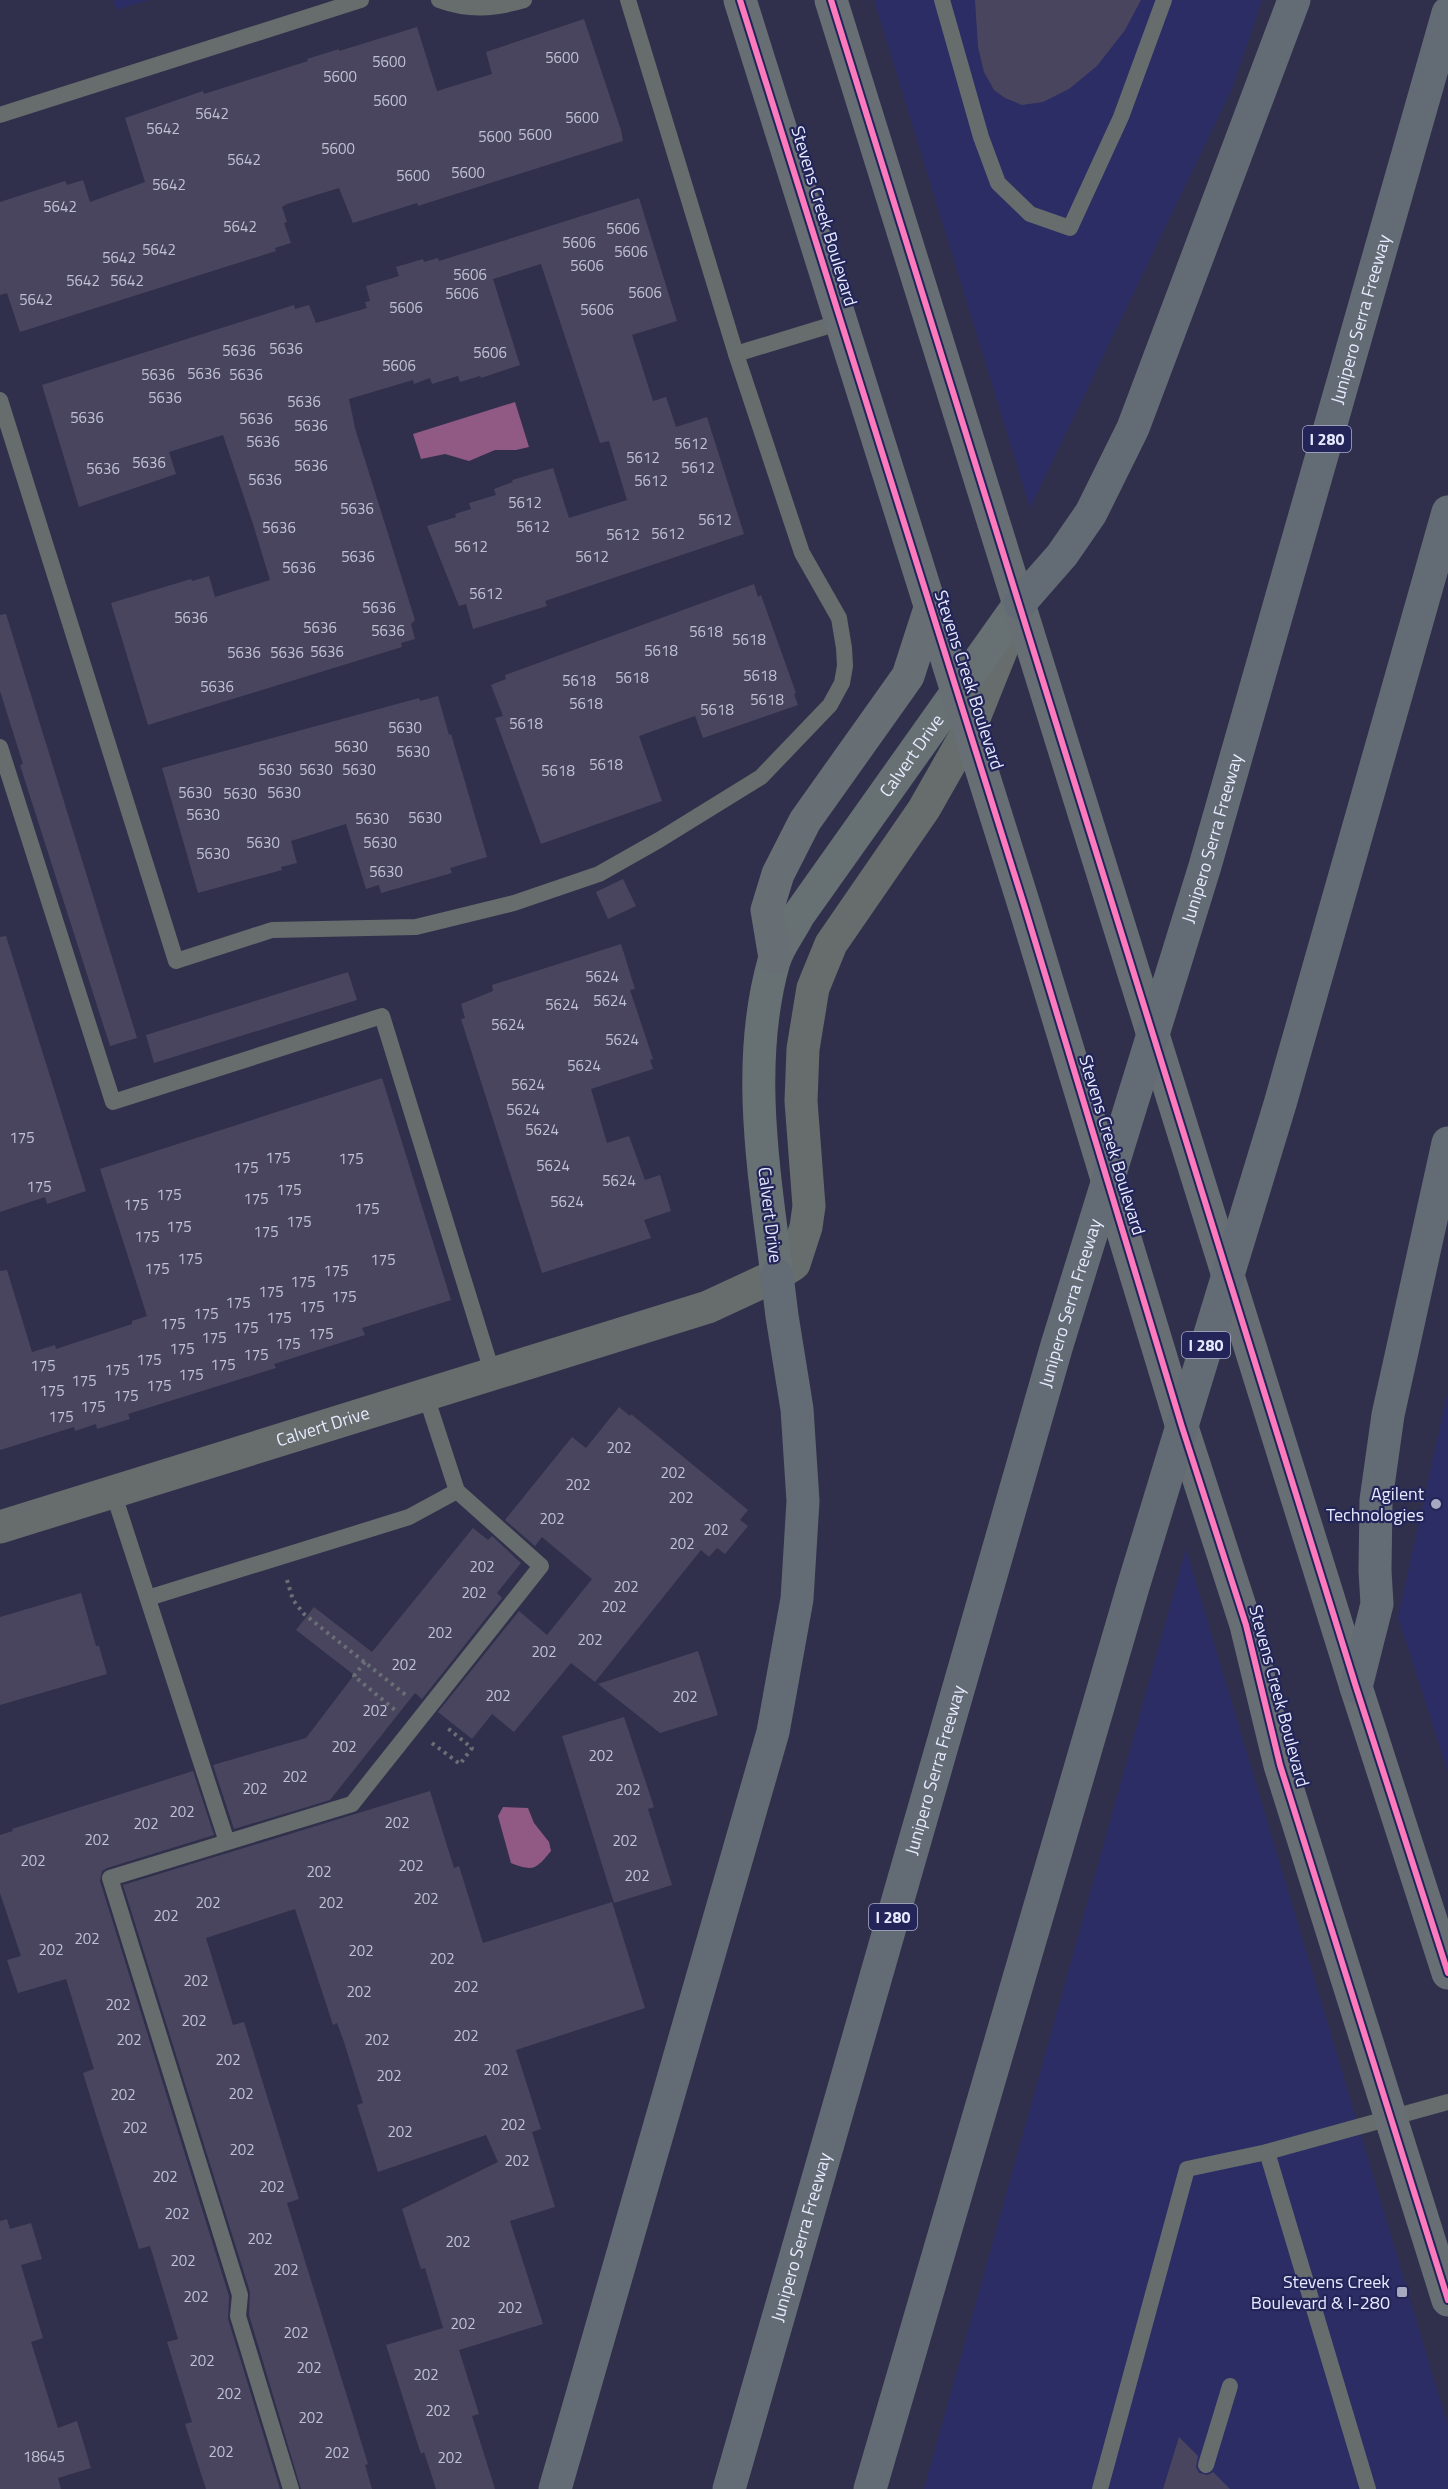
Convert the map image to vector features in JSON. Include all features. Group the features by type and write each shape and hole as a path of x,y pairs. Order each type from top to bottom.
{"highway":[{"path":"1020,603 1062,555 1091,513 1133,428 1294,0"},
{"name":"Junipero Serra Freeway","path":"729,2489 1057,1345 1205,866 1448,13"},
{"name":"I 280","path":"870,2489 1133,1587 1280,1104 1448,512"},
{"path":"1356,1687 1377,1604 1376,1500 1388,1415 1448,1143"},
{"path":"555,2489 773,1732 797,1599 803,1501 797,1409 777,1275"}],"main road":[{"name":"Stevens Creek Boulevard","path":"740,0 930,608 970,728 1182,1427 1246,1625 1280,1765 1448,2300"},
{"path":"831,0 1356,1687 1448,1972"},
{"name":"Calvert Drive","path":"777,1275 762,1154 759,1059 765,1002 775,958 798,916 1020,603"},
{"path":"775,958 767,910 778,874 805,821 908,676 930,608"}],"street":[{"name":"Calvert Drive","path":"0,1527 708,1307 777,1275 794,1264 806,1227 809,1206 801,1101 803,1049 813,988 831,944 924,809 970,728 1020,603"}],"lane":[{"path":"0,115 361,0"},
{"path":"439,0 475,9 499,7 524,0"},
{"path":"0,400 176,961 272,930 416,927 514,903 598,874 659,840 761,777 830,705 842,683 845,666 839,618 802,553 736,354 628,0"},
{"path":"942,0 981,137 998,183 1030,214 1070,228 1121,117 1164,0"},
{"path":"736,354 841,322"},
{"path":"0,747 113,1102 382,1016 493,1375"},
{"path":"291,2489 238,2316 240,2295 110,1878 351,1804 541,1566 457,1491 426,1396"},
{"path":"148,1598 409,1517 457,1491"},
{"path":"113,1492 227,1842"},
{"path":"1100,2489 1187,2169 1267,2152 1448,2102"},
{"path":"1267,2152 1368,2489"},
{"path":"1206,2465 1230,2386"}],"path":[{"path":"293,1600 304,1614 370,1666"},
{"path":"365,1662 354,1676 397,1711"},
{"path":"427,1739 460,1764 472,1748"}],"shaded area":[{"path":"113,0 149,0 116,10"},
{"path":"874,0 1262,0 1232,89 1030,508"},
{"path":"515,402 529,447 516,450 495,450 469,461 445,454 421,459 413,434"},
{"name":"Agilent Technologies","path":"1448,1391 1448,1772 1398,1617"},
{"path":"1186,1549 1448,2426 1448,2489 924,2489"},
{"path":"503,1807 528,1808 534,1823 549,1842 551,1851 538,1865 530,1868 511,1863 498,1816"}],"building":[{"path":"975,0 1141,0 1125,30 1097,66 1069,89 1043,102 1022,105 1005,98 994,90 984,72 978,47"},
{"path":"584,19 623,141 418,206 417,203 353,223 339,188 287,204 282,207 287,222 284,223 291,243 275,248 276,251 20,332 7,293 0,295 0,202 65,181 67,185 83,180 90,202 145,182 125,118 203,91 204,94 308,61 307,59 417,27 437,91 492,74 486,52"},
{"path":"639,198 677,321 632,335 653,401 666,397 676,427 707,417 744,534 545,601 547,606 473,629 466,604 459,606 427,526 456,517 455,514 471,509 469,503 496,495 494,489 513,482 512,480 553,468 569,518 627,500 609,441 600,443 541,264 493,279 520,365 481,378 480,376 460,382 458,376 432,384 430,378 414,384 413,380 349,399 355,428 415,620 411,624 415,639 401,643 402,647 148,725 111,603 191,579 192,581 209,576 215,597 270,580 252,521 223,435 169,452 176,474 79,507 42,385 294,305 295,309 309,305 316,323 367,308 365,302 370,301 366,286 399,276 396,267 423,259 424,262 438,258 439,261"},
{"path":"754,584 758,597 761,595 796,693 794,694 798,705 703,738 695,716 639,736 662,801 541,844 495,718 503,716 491,685 506,679 505,675"},
{"path":"6,614 137,1038 110,1046 20,765 23,764 0,691 0,615"},
{"path":"438,696 487,857 450,868 452,873 381,893 379,885 366,889 346,824 291,841 297,863 281,867 282,870 198,893 162,768 419,698 420,701"},
{"path":"623,879 636,906 608,919 596,892"},
{"path":"6,936 86,1191 47,1204 45,1197 0,1212 0,937"},
{"path":"621,944 635,989 630,990 653,1059 650,1060 653,1069 591,1089 607,1143 629,1136 645,1180 660,1175 671,1211 644,1220 651,1238 542,1273 461,1019 465,1018 461,1004 493,991 492,985"},
{"path":"348,972 357,1000 154,1063 146,1035"},
{"path":"382,1078 451,1300 362,1328 365,1335 274,1364 276,1368 128,1414 130,1419 97,1429 96,1424 75,1431 74,1427 0,1450 0,1271 7,1270 32,1352 55,1345 56,1349 132,1324 132,1321 147,1316 100,1169"},
{"path":"619,1407 630,1416 631,1414 748,1510 740,1520 748,1526 725,1554 717,1548 709,1557 701,1550 595,1682 571,1663 514,1732 492,1714 472,1739 438,1712 519,1611 547,1635 592,1579 542,1537 535,1546 505,1520 572,1437 586,1448"},
{"path":"473,1528 488,1540 492,1536 521,1563 497,1593 502,1598 422,1699 415,1693 330,1800 234,1829 213,1765 306,1738 354,1675 296,1630 314,1607 372,1652"},
{"path":"81,1593 96,1646 99,1646 107,1674 0,1705 0,1617"},
{"path":"698,1651 718,1715 660,1733 598,1684"},
{"path":"624,1717 654,1807 648,1809 672,1885 614,1903 562,1736"},
{"path":"193,1771 214,1835 107,1868 102,1871 100,1881 229,2296 228,2319 280,2489 206,2489 185,2424 192,2422 167,2342 178,2339 150,2246 139,2249 95,2112 83,2073 94,2069 66,1979 18,1993 7,1960 21,1956 0,1893 0,1835 13,1831 12,1829"},
{"path":"430,1791 454,1868 459,1866 483,1943 612,1902 645,2008 516,2050 541,2129 532,2132 555,2207 510,2221 543,2324 459,2350 479,2414 472,2416 495,2489 436,2489 424,2452 421,2454 386,2345 443,2328 425,2268 421,2269 402,2209 498,2162 486,2135 378,2172 357,2105 363,2103 344,2042 337,2023 333,2025 295,1909 206,1938 233,2025 244,2022 299,2199 287,2203 368,2464 365,2465 372,2489 301,2489 249,2315 250,2292 123,1885"},
{"path":"7,2219 10,2229 31,2223 42,2259 21,2265 43,2338 31,2342 58,2428 77,2421 91,2468 58,2478 61,2489 0,2489 0,2221"},
{"path":"1179,2437 1198,2456 1196,2467 1199,2473 1208,2475 1213,2472 1230,2489 1163,2489"}],"cycle path":[{"path":"740,0 1025,908 1182,1427 1246,1625 1280,1765 1448,2300"},
{"path":"831,0 1356,1687 1448,1973"}],"place":[{"name":"Agilent Technologies","path":"1436,1504"},
{"name":"Stevens Creek Boulevard & I-280","path":"1402,2292"}]}
